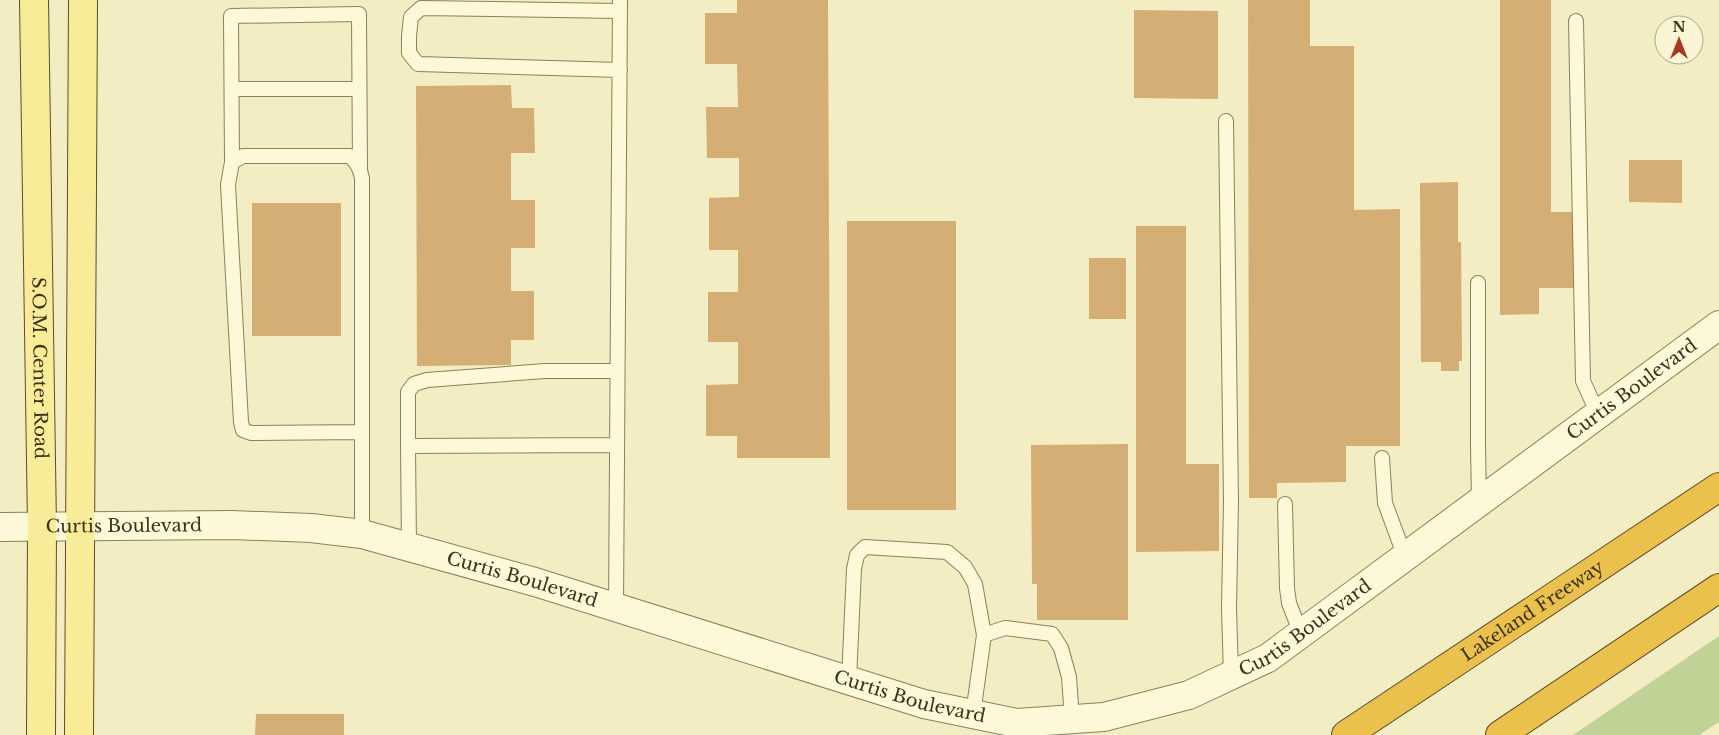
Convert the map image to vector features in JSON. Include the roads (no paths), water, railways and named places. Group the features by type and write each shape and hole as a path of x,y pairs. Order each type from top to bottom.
{"highway":[{"name":"Lakeland Freeway","path":"1346,735 1719,487"},
{"path":"1500,735 1719,588"},
{"path":"1332,735 1409,692"},
{"path":"1511,735 1549,702"}],"main road":[{"name":"S.O.M. Center Road","path":"34,0 42,527 41,735"},
{"path":"80,735 83,0"}],"street":[{"name":"Curtis Boulevard","path":"0,528 232,525 311,528 362,534 409,546 616,608 924,704 1016,723 1104,717 1189,695 1268,658 1719,325"}],"lane":[{"path":"616,608 617,371 620,70 620,6 421,8 411,17 409,52 418,64 620,70"},
{"path":"360,170 358,14 231,16 232,162 228,185 241,422 243,430 251,433 362,432"},
{"path":"1576,21 1583,381 1598,414"},
{"path":"232,89 359,89"},
{"path":"1226,121 1232,502 1229,608 1230,676"},
{"path":"232,162 242,156 350,156 358,164 362,178 362,534"},
{"path":"1478,284 1479,502"},
{"path":"409,546 408,392 414,384 427,380 544,371 617,371"},
{"path":"408,446 617,444"},
{"path":"1382,458 1385,503 1405,557"},
{"path":"1285,504 1287,588 1289,603 1301,634"},
{"path":"849,680 854,569 857,555 865,548 947,552 965,567 975,584 984,635 973,714"},
{"path":"984,635 1006,628 1052,634 1061,648 1069,677 1072,719"}]}
